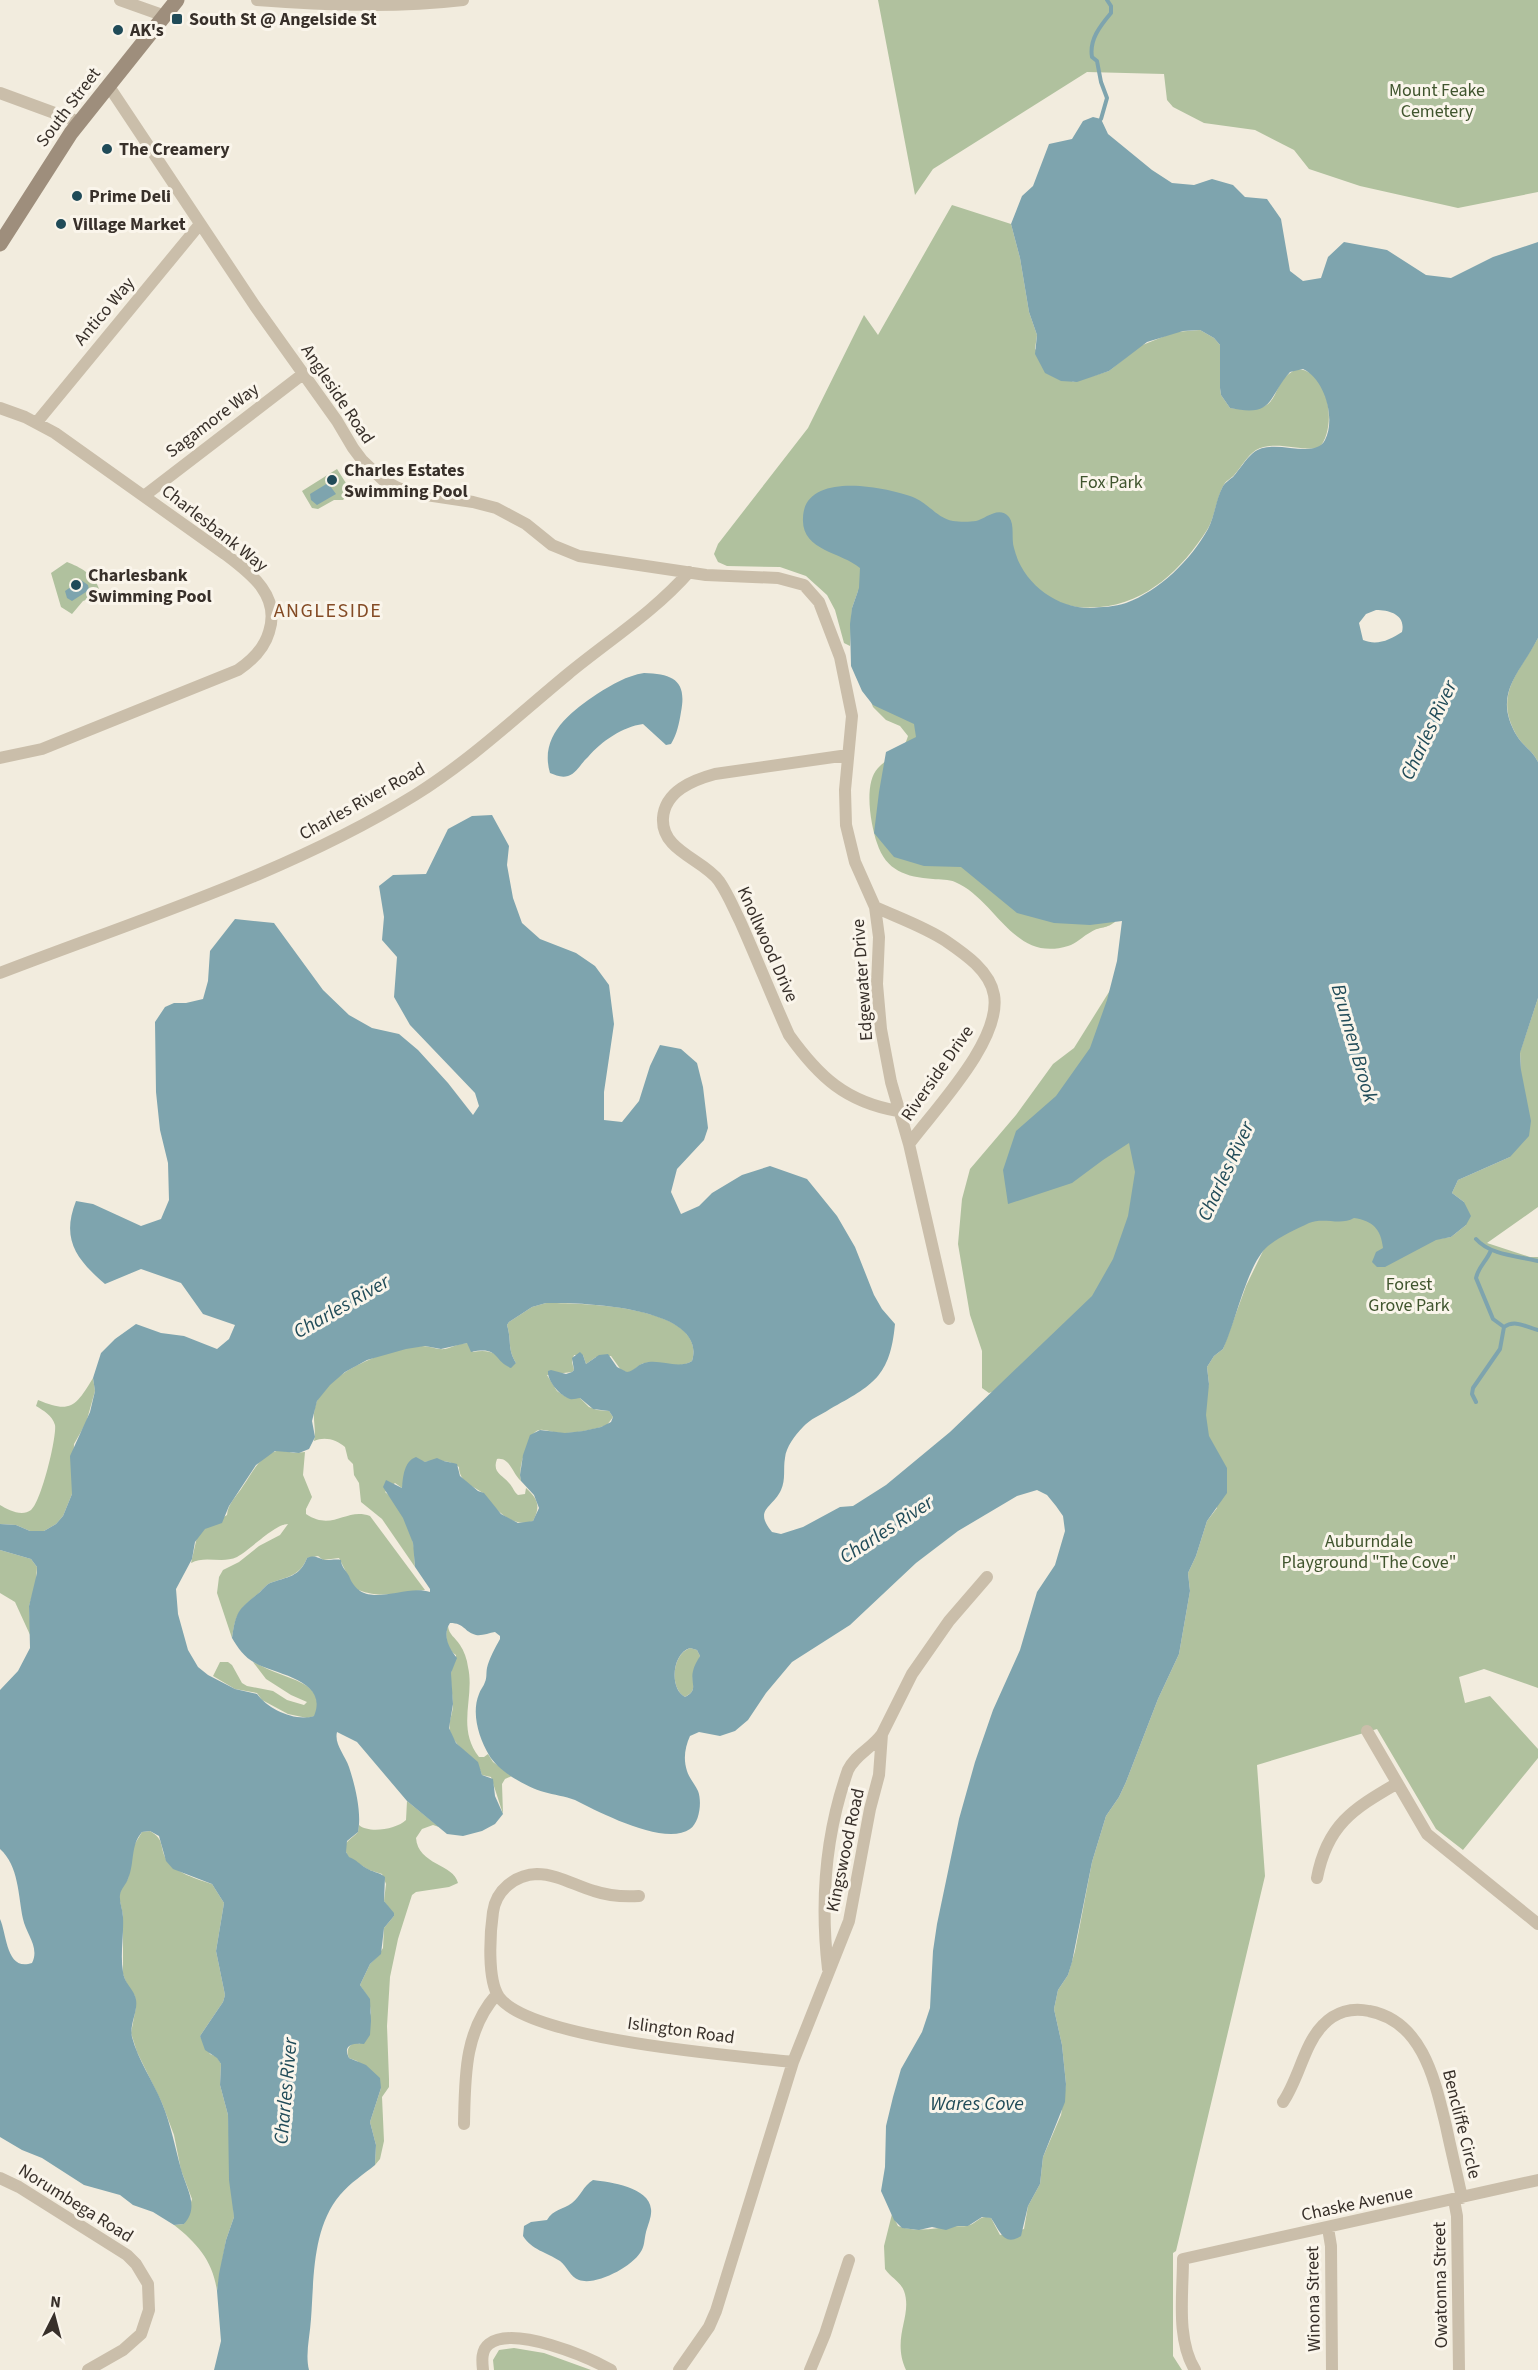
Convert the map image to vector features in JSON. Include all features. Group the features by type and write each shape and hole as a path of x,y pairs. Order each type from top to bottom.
{"main road":[{"name":"South Street","path":"0,244 79,122 177,0"}],"street":[{"path":"120,0 165,16"},
{"path":"257,0 308,4 378,5 463,0"},
{"name":"Angleside Road","path":"108,84 200,224 362,460 383,480 413,493 473,502 496,508 526,524 552,545 579,556 689,572"},
{"path":"0,93 79,122"},
{"name":"Antico Way","path":"37,422 200,224"},
{"name":"Sagamore Way","path":"144,496 303,374"},
{"name":"Charlesbank Way","path":"0,408 37,422 144,496 246,571 264,590 273,616 262,649 248,663 221,678 42,749 0,759"},
{"name":"Edgewater Drive","path":"689,572 778,578 804,585 819,602 840,657 852,716 845,790 846,825 855,862 875,907 879,937 879,1013 898,1111 909,1144 949,1319"},
{"name":"Charles River Road","path":"0,973 269,869 354,830 386,812 445,776 494,738 556,684 654,607 689,572"},
{"name":"Knollwood Drive","path":"848,755 715,774 697,779 682,787 672,797 663,819 665,832 673,844 712,873 732,901 789,1035 802,1054 842,1091 861,1102 898,1111"},
{"name":"Riverside Drive","path":"875,907 946,941 977,965 994,993 995,1010 985,1042 909,1144"},
{"name":"Kingswood Road","path":"828,1970 823,1906 830,1836 848,1770 853,1760 876,1742 882,1734 912,1674 949,1621 987,1577"},
{"path":"1367,1731 1396,1784 1431,1838 1538,1924"},
{"name":"Kingswood Road","path":"793,2062 849,1921 870,1809 879,1775 882,1734"},
{"path":"1317,1878 1324,1850 1341,1822 1353,1810 1396,1784"},
{"path":"464,2124 465,2078 471,2043 481,2016 497,1994 492,1978 493,1910 497,1898 513,1881 537,1874 609,1895 639,1896"},
{"name":"Islington Road","path":"497,1994 512,2009 525,2015 591,2035 680,2049 793,2062"},
{"name":"Bencliffe Circle","path":"1283,2102 1292,2088 1316,2034 1328,2020 1340,2013 1353,2010 1368,2010 1388,2018 1411,2036 1429,2064 1438,2095 1458,2199"},
{"path":"680,2370 703,2336 716,2311 793,2062"},
{"name":"Norumbega Road","path":"0,2178 19,2187 127,2255 143,2274 148,2284 149,2310 141,2334 123,2350 88,2370"},
{"name":"Chaske Avenue","path":"1195,2370 1187,2356 1184,2342 1183,2259 1538,2180"},
{"name":"Owatonna Street","path":"1458,2199 1459,2370"},
{"name":"Winona Street","path":"1328,2228 1331,2246 1332,2370"},
{"path":"810,2370 825,2334 849,2260"},
{"path":"483,2370 482,2358 485,2348 491,2342 511,2338 535,2341 565,2349 611,2370"}],"green space":[{"name":"Mount Feake Cemetery","path":"878,0 1538,0 1538,192 1458,208 1360,186 1309,169 1294,150 1255,130 1204,123 1173,107 1167,100 1164,74 1087,72 933,169 915,195"},
{"name":"Fox Park","path":"952,205 1011,224 1020,258 1029,312 1037,335 1035,349 1073,382 1109,371 1140,346 1175,332 1200,330 1214,338 1220,345 1221,395 1230,408 1249,409 1269,403 1287,375 1297,369 1308,372 1317,379 1323,389 1329,414 1325,439 1319,448 1270,446 1256,450 1250,455 1225,483 1210,525 1197,544 1162,582 1133,599 1117,604 1084,607 1059,602 1115,922 1094,930 1071,945 1049,949 1033,946 1019,938 969,890 955,882 923,878 898,871 881,853 871,816 870,794 873,775 882,764 903,747 908,736 900,726 886,720 873,707 867,691 858,591 852,608 850,646 844,643 835,610 827,595 806,576 780,567 727,566 718,562 714,554 718,544 808,428 864,315 878,335"},
{"name":"Charles Estates Swimming Pool","path":"337,469 351,491 343,500 334,500 318,509 312,508 302,491"},
{"name":"Charlesbank Swimming Pool","path":"67,562 91,576 99,589 94,597 83,601 72,614 61,607 51,573"},
{"path":"1538,638 1538,762 1517,736 1507,708 1511,685"},
{"path":"1114,984 1146,1193 1096,1302 995,1391 989,1393 982,1388 982,1351 970,1315 958,1244 962,1199 970,1169 1016,1115 1053,1064 1074,1048"},
{"name":"Auburndale Playground \"The Cove\"","path":"1538,998 1538,1207 1487,1243 1530,1257 1538,1257 1538,1688 1484,1669 1459,1677 1465,1703 1490,1696 1538,1749 1538,1758 1463,1850 1436,1829 1377,1729 1257,1765 1265,1876 1176,2251 1173,2253 1173,2356 1182,2370 906,2370 902,2358 901,2337 906,2300 904,2291 898,2282 885,2269 884,2246 892,2214 898,2226 912,2229 966,2226 984,2217 991,2218 1000,2235 1024,2229 1028,2206 1040,2184 1043,2157 1061,2115 1066,2084 1062,2045 1054,2009 1058,1990 1068,1975 1075,1951 1092,1862 1106,1816 1126,1782 1158,1699 1179,1654 1190,1591 1188,1573 1207,1521 1217,1508 1190,1443 1209,1384 1207,1367 1214,1356 1223,1349 1246,1286 1278,1220 1348,1212 1438,1239 1451,1237 1466,1225 1464,1202 1452,1193 1458,1180 1510,1157 1521,1070 1520,1052"},
{"path":"546,1303 611,1307 662,1318 681,1328 692,1342 692,1361 681,1365 645,1363 629,1373 621,1370 611,1356 596,1357 586,1364 583,1355 574,1355 572,1372 547,1375 557,1391 566,1397 580,1398 589,1407 609,1411 613,1417 607,1425 581,1432 537,1431 530,1439 523,1457 521,1481 505,1460 497,1459 498,1473 517,1494 525,1494 526,1488 536,1499 537,1511 533,1521 520,1523 503,1515 483,1493 464,1480 459,1467 451,1463 438,1460 421,1461 406,1470 402,1488 395,1483 385,1492 400,1510 407,1525 414,1548 415,1567 382,1519 361,1502 359,1483 345,1447 331,1440 314,1441 316,1404 322,1392 346,1372 377,1356 409,1347 445,1349 468,1343 473,1352 492,1352 506,1365 516,1363 507,1325 532,1307"},
{"path":"93,1378 95,1391 86,1423 74,1444 72,1494 63,1516 56,1524 44,1531 30,1531 16,1525 0,1524 0,1505 15,1512 23,1513 31,1510 44,1483 54,1442 55,1425 50,1416 36,1406 38,1400 58,1406 72,1405"},
{"path":"280,1450 294,1453 305,1452 303,1475 312,1497 306,1514 324,1521 354,1514 370,1516 425,1590 389,1594 363,1592 354,1588 339,1558 323,1560 318,1556 307,1558 301,1569 269,1584 243,1607 237,1616 232,1638 217,1593 219,1577 223,1570 280,1535 288,1524 276,1528 237,1557 225,1560 202,1560 191,1563 197,1537 204,1529 227,1515 231,1503 262,1459"},
{"path":"0,1550 31,1559 37,1567 36,1583 29,1606 31,1637 15,1602 0,1593"},
{"path":"448,1626 463,1650 468,1664 470,1679 467,1724 472,1746 479,1757 488,1754 493,1762 512,1776 505,1779 502,1784 503,1814 491,1777 482,1775 480,1768 458,1745 451,1734 453,1706 451,1673 456,1655 450,1650 447,1642"},
{"path":"690,1648 697,1650 700,1656 693,1676 693,1690 685,1697 676,1686 675,1671 679,1657"},
{"path":"220,1662 228,1662 232,1665 242,1683 247,1686 273,1691 287,1700 304,1705 307,1702 266,1679 253,1662 302,1683 314,1693 317,1699 315,1716 307,1718 288,1714 262,1700 257,1693 235,1689 213,1676"},
{"path":"407,1801 439,1827 433,1825 422,1829 416,1838 418,1847 429,1859 450,1872 458,1883 449,1887 416,1892 412,1895 398,1939 390,1977 387,2026 389,2087 382,2097 384,2141 380,2159 375,2165 376,2145 370,2122 381,2088 357,2061 349,2058 348,2051 355,2042 360,2044 371,2013 369,1999 360,1985 370,1964 383,1948 384,1928 394,1916 384,1901 386,1884 382,1874 369,1870 348,1857 345,1848 347,1842 358,1832 359,1825 376,1830 396,1826 406,1820"},
{"path":"150,1831 160,1840 169,1864 187,1875 212,1884 224,1903 216,1951 225,1995 223,2002 200,2036 210,2054 217,2057 221,2064 220,2085 228,2115 234,2217 226,2240 217,2291 212,2271 203,2254 174,2225 184,2224 192,2199 181,2170 174,2135 162,2103 137,2052 131,2033 136,2007 135,1996 128,1987 123,1974 123,1915 119,1897 121,1888 128,1879 133,1847 142,1832"},
{"path":"514,2348 544,2353 591,2370 494,2370 493,2360 499,2350"}],"water":[{"path":"1093,117 1101,119 1108,134 1152,170 1172,183 1194,185 1212,179 1233,185 1245,197 1267,199 1281,219 1290,271 1303,281 1321,278 1328,257 1344,242 1387,250 1426,275 1451,278 1493,257 1538,242 1538,638 1511,685 1507,708 1517,736 1538,762 1538,998 1520,1053 1531,1121 1529,1136 1510,1157 1458,1180 1452,1193 1464,1202 1471,1216 1466,1225 1451,1237 1436,1240 1385,1267 1377,1267 1372,1262 1376,1252 1383,1248 1378,1231 1361,1219 1315,1221 1273,1242 1261,1254 1254,1266 1223,1349 1214,1356 1207,1367 1209,1384 1206,1415 1209,1436 1227,1468 1227,1493 1207,1521 1188,1573 1190,1591 1179,1654 1158,1699 1126,1782 1106,1816 1092,1862 1072,1962 1068,1975 1058,1990 1054,2009 1062,2045 1066,2084 1065,2102 1043,2157 1040,2184 1028,2206 1021,2236 1006,2239 991,2218 982,2217 968,2226 957,2226 946,2230 932,2227 919,2230 902,2228 894,2220 881,2191 885,2167 886,2126 893,2097 901,2069 922,2032 930,2008 937,1924 959,1819 993,1710 1020,1650 1037,1592 1055,1565 1065,1531 1063,1516 1047,1495 1037,1490 1017,1496 958,1531 916,1563 850,1625 792,1662 766,1693 748,1720 735,1731 720,1736 699,1732 690,1736 685,1762 688,1774 698,1791 699,1811 693,1826 679,1833 665,1834 632,1826 575,1800 537,1790 513,1778 493,1761 479,1733 476,1709 486,1680 488,1665 500,1639 495,1632 476,1635 459,1624 450,1623 447,1637 449,1646 457,1658 451,1673 453,1704 449,1728 456,1743 478,1762 482,1775 493,1779 495,1796 503,1814 495,1824 482,1831 463,1836 447,1834 407,1801 357,1742 337,1732 337,1741 356,1790 358,1808 358,1832 347,1841 346,1852 349,1857 364,1867 385,1877 384,1901 394,1913 384,1928 381,1954 370,1964 360,1985 370,1999 370,2035 364,2044 350,2045 347,2050 349,2058 366,2065 380,2078 381,2088 370,2122 376,2145 375,2165 340,2195 331,2208 319,2238 314,2271 308,2351 309,2370 214,2370 221,2341 217,2291 219,2274 226,2240 234,2217 229,2180 228,2115 220,2085 221,2064 217,2058 205,2050 200,2036 223,2002 225,1995 216,1951 224,1903 212,1884 173,1869 166,1861 159,1836 150,1831 142,1832 138,1837 130,1873 121,1890 122,1965 125,1979 136,2001 132,2037 168,2120 190,2197 189,2218 184,2224 174,2225 153,2212 133,2205 120,2195 84,2185 42,2158 0,2137 0,1919 9,1950 17,1962 32,1963 34,1951 23,1919 14,1872 0,1849 0,1690 18,1671 30,1648 29,1606 37,1567 31,1559 0,1550 0,1524 16,1525 30,1531 44,1531 56,1524 63,1516 72,1494 70,1456 90,1412 95,1391 93,1378 101,1353 115,1339 136,1324 161,1333 184,1336 217,1349 229,1339 235,1325 203,1314 181,1283 141,1269 105,1284 86,1266 74,1247 70,1226 76,1201 93,1204 141,1226 161,1219 169,1200 168,1163 160,1130 156,1092 155,1022 165,1007 174,1003 203,999 208,981 210,951 235,919 274,923 323,990 349,1015 372,1028 399,1034 418,1050 473,1115 479,1106 475,1093 410,1025 394,997 397,957 382,940 384,917 379,886 393,875 426,874 448,829 472,816 492,815 509,846 507,865 513,898 522,923 540,939 576,953 595,966 609,985 614,1024 604,1092 604,1120 622,1122 639,1101 650,1066 660,1045 681,1049 697,1063 703,1087 708,1128 704,1140 677,1169 671,1192 681,1214 699,1206 712,1193 742,1175 770,1166 807,1179 837,1216 855,1247 874,1295 895,1324 889,1356 877,1377 858,1393 809,1422 791,1441 784,1462 781,1490 764,1513 764,1518 772,1532 781,1534 803,1527 840,1507 853,1506 886,1485 950,1432 1092,1296 1113,1259 1128,1216 1135,1172 1129,1143 1072,1183 1008,1204 1003,1170 1016,1131 1056,1096 1090,1048 1107,1000 1117,961 1122,921 1090,925 1054,923 1017,913 961,867 924,866 894,857 874,833 886,752 916,737 914,724 873,705 862,691 851,666 850,624 852,608 859,588 860,568 815,544 804,529 803,518 807,503 817,493 831,488 849,486 886,490 915,498 942,517 953,521 976,521 1001,512 1011,520 1013,544 1024,572 1042,591 1077,607 1113,606 1126,603 1150,591 1183,563 1208,529 1223,486 1253,453 1261,448 1271,447 1312,448 1320,446 1325,440 1329,411 1323,390 1311,374 1303,369 1290,372 1269,403 1263,407 1255,410 1230,408 1221,395 1220,345 1214,338 1200,330 1183,331 1147,342 1109,371 1077,382 1061,381 1045,373 1035,354 1037,335 1029,312 1020,258 1011,224 1022,196 1033,186 1049,144 1072,139 1083,121","holes":["1376,610 1396,615 1402,621 1402,632 1383,641 1363,640 1359,623 1366,614","546,1303 611,1306 662,1318 681,1329 692,1343 692,1361 680,1364 650,1362 627,1372 617,1367 608,1354 599,1355 586,1364 580,1352 572,1358 574,1370 572,1372 566,1374 548,1371 552,1383 562,1395 571,1399 580,1398 593,1409 609,1411 613,1417 611,1422 601,1427 583,1431 565,1433 540,1430 530,1435 523,1455 520,1475 521,1481 534,1495 539,1508 533,1521 518,1523 501,1514 484,1493 478,1491 460,1476 457,1464 437,1458 425,1462 416,1457 412,1459 405,1470 402,1488 386,1480 383,1487 403,1518 413,1543 415,1567 430,1592 420,1590 374,1595 364,1593 355,1587 341,1560 326,1560 313,1556 307,1558 297,1573 269,1584 247,1602 237,1616 232,1638 251,1661 308,1687 314,1694 317,1704 314,1716 299,1717 282,1713 268,1705 257,1694 235,1689 198,1667 188,1650 178,1614 176,1589 192,1559 195,1542 205,1529 222,1523 229,1506 256,1465 275,1451 299,1453 309,1449 315,1437 312,1421 317,1401 330,1385 345,1372 367,1360 425,1346 441,1349 467,1343 471,1352 487,1351 511,1368 516,1363 507,1325 532,1307","690,1648 697,1650 700,1656 692,1675 692,1692 685,1697 676,1687 675,1679 676,1664 684,1651"]},
{"path":"328,483 336,494 317,505 311,500 310,494"},
{"name":"Charlesbank Swimming Pool","path":"81,580 88,585 89,590 72,601 67,598 65,591"},
{"path":"644,673 663,675 676,681 680,686 681,712 678,729 671,744 666,745 643,724 606,740 571,775 563,777 550,773 549,748 553,736 567,717 609,687 625,678"},
{"path":"593,2180 618,2184 636,2191 649,2202 651,2212 640,2253 629,2264 612,2274 586,2281 576,2279 560,2261 535,2248 523,2236 524,2226 531,2222 547,2220 549,2216 572,2203"}],"waterway":[{"path":"1101,119 1107,98 1097,61 1092,57 1092,45 1096,34 1111,13 1111,6 1107,0"},
{"name":"Brunnen Brook","path":"1476,1239 1496,1252 1538,1261"},
{"path":"1476,1402 1472,1394 1473,1388 1500,1349 1504,1327 1493,1319 1476,1278 1491,1250"},
{"path":"1504,1327 1516,1324 1538,1330"}],"place":[{"name":"South St @ Angelside St","path":"177,19"},
{"name":"AK's","path":"118,30"},
{"name":"The Creamery","path":"107,149"},
{"name":"Prime Deli","path":"77,196"},
{"name":"Village Market","path":"61,224"},
{"name":"Charles Estates Swimming Pool","path":"332,480"},
{"name":"Charlesbank Swimming Pool","path":"76,585"}],"district":[{"name":"ANGLESIDE","path":"328,610"}],"water label":[{"name":"Charles River","path":"1428,730"},
{"name":"Charles River","path":"1225,1171"},
{"name":"Charles River","path":"341,1306"},
{"name":"Charles River","path":"886,1529"},
{"name":"Charles River","path":"285,2091"},
{"name":"Wares Cove","path":"977,2103"}],"park label":[{"name":"Forest Grove Park","path":"1409,1294"}]}
